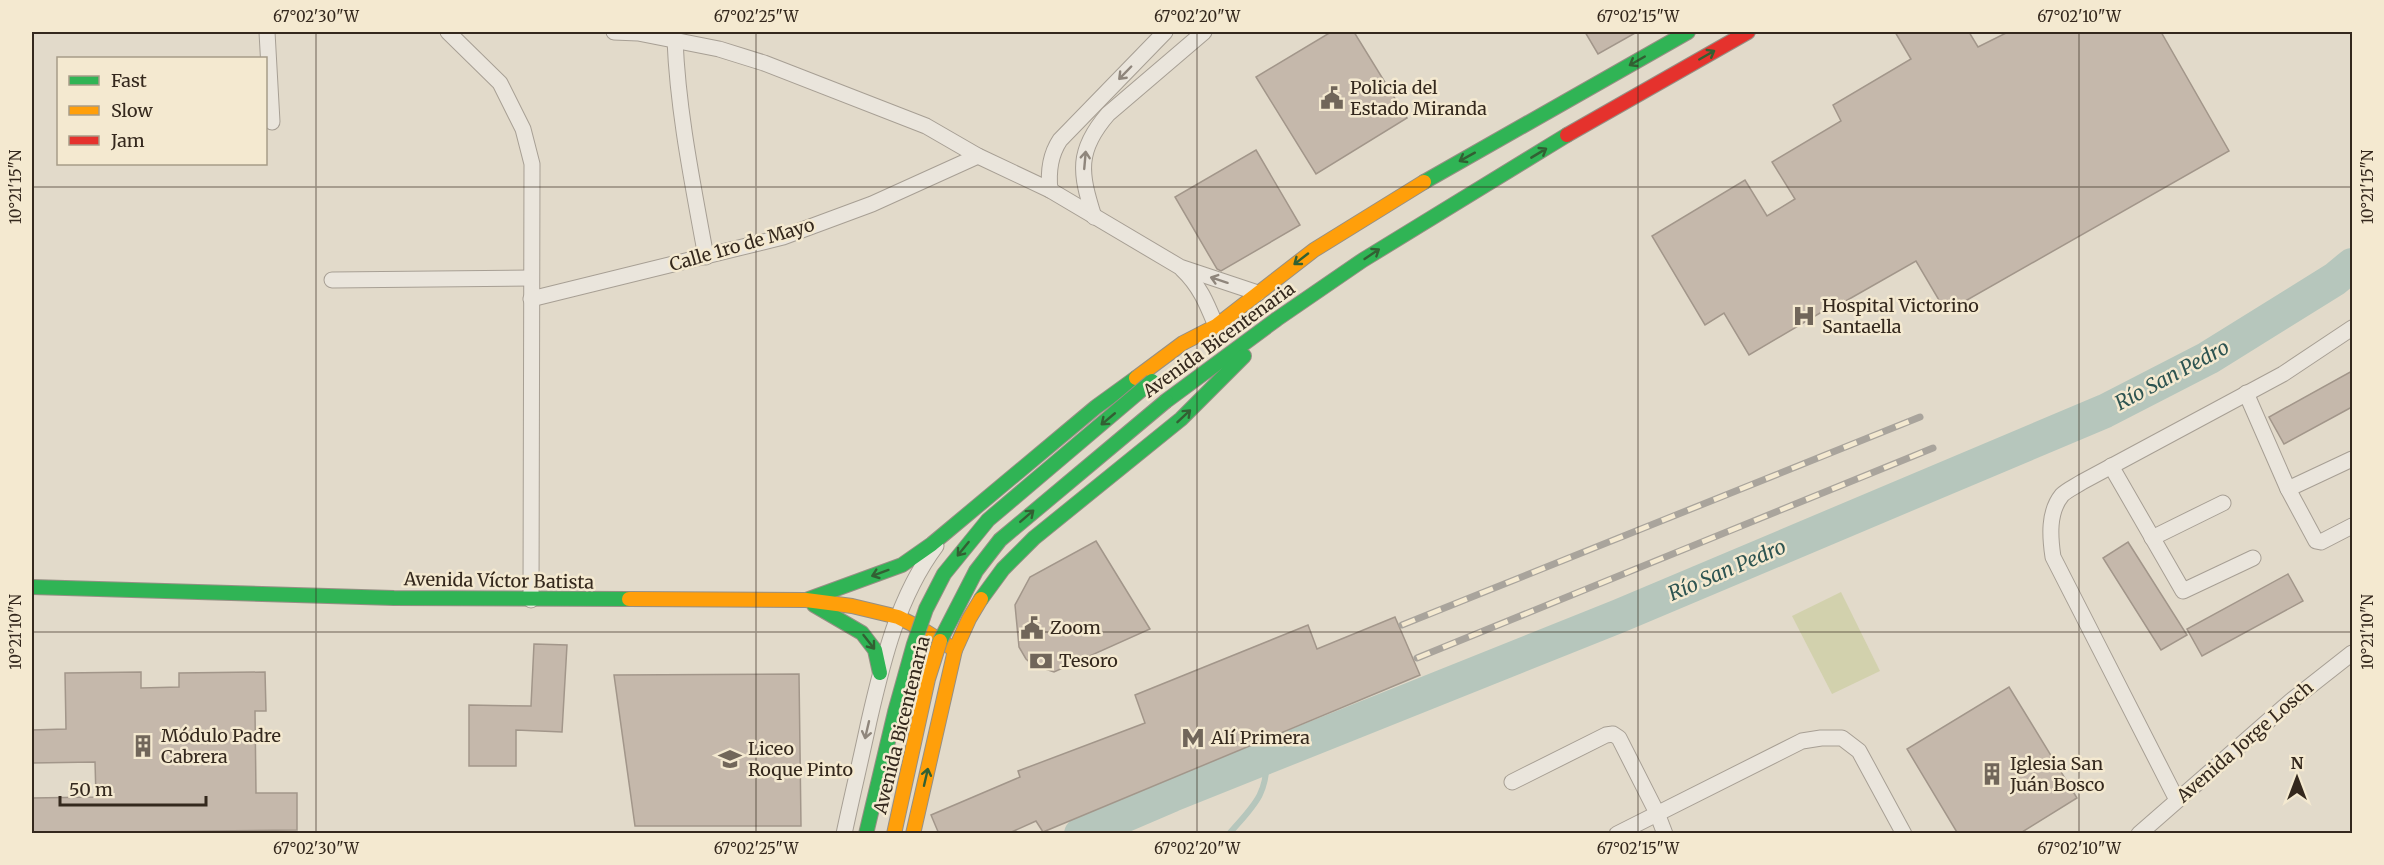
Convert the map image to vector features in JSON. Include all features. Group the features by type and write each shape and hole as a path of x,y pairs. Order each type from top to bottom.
{"main road":[{"name":"Avenida Bicentenaria","path":"866,834 914,644 927,609 944,574 964,546 988,520 1212,328 1314,250 1418,185 1688,32"},
{"name":"Avenida Bicentenaria","path":"894,834 928,679 943,633 976,571 1000,540 1166,401 1289,310 1391,241 1645,90 1748,32"},
{"path":"913,834 955,650 969,619 985,593 1003,569 1034,538 1181,419 1289,310"},
{"path":"806,600 902,565 946,532 1096,406 1183,343 1212,328"},
{"name":"Avenida Víctor Batista","path":"32,587 531,600 806,600 898,617 930,633 955,650"},
{"path":"806,600 862,633 875,650 880,673"}],"street":[{"path":"267,32 272,122"},
{"path":"448,32 500,83 523,129 532,164 531,600"},
{"path":"614,32 638,33 719,49 764,63 927,126 978,156 1050,190 1180,267 1258,293"},
{"path":"1050,190 1050,166 1060,140 1166,32"},
{"path":"1094,217 1084,187 1084,158 1094,129 1108,114 1204,32"},
{"path":"675,40 676,68 688,158 706,257"},
{"name":"Calle 1ro de Mayo","path":"531,298 783,237 872,204 978,156"},
{"path":"1180,267 1195,281 1204,295 1212,328"},
{"path":"333,280 531,278"},
{"path":"2177,800 2053,556 2049,534 2053,516 2062,495 2111,466 2283,374 2352,328"},
{"path":"2246,393 2288,489 2316,541 2321,542 2352,526"},
{"path":"2288,489 2352,459"},
{"path":"2111,466 2183,591 2253,558"},
{"path":"2152,538 2223,503"},
{"path":"843,834 880,673 898,617 913,580 946,532"},
{"name":"Avenida Jorge Losch","path":"2139,834 2291,701 2352,653"},
{"path":"1512,783 1612,734 1619,738 1657,813 1665,834"},
{"path":"1617,834 1802,741 1821,738 1842,738 1859,751 1904,834"}],"green space":[{"path":"1841,592 1880,671 1832,694 1792,616"}],"building":[{"name":"Policia del Estado Miranda","path":"1331,32 1354,32 1407,118 1316,174 1256,77"},
{"path":"1585,32 1637,32 1598,54"},
{"path":"1895,32 1969,32 1978,47 2008,32 2161,32 2229,151 1946,312 1916,261 1844,302 1842,300 1749,355 1724,313 1705,325 1652,236 1745,180 1767,216 1795,199 1772,162 1841,121 1833,105 1911,59"},
{"path":"1256,150 1300,225 1221,271 1217,269 1175,197"},
{"path":"2352,371 2352,407 2284,444 2269,417"},
{"path":"1096,541 1150,629 1054,672 1033,665 1026,659 1019,647 1015,605 1030,577"},
{"path":"2128,542 2187,635 2161,650 2103,558"},
{"path":"2288,574 2303,601 2202,656 2187,629"},
{"path":"1395,617 1420,675 1043,832 1036,821 1007,834 939,834 931,815 1020,777 1018,771 1145,723 1135,695 1308,625 1317,649"},
{"path":"534,644 567,645 562,732 516,730 516,766 469,766 469,705 531,706"},
{"name":"Módulo Padre Cabrera","path":"141,672 141,688 179,687 179,673 265,672 266,711 255,711 256,793 297,793 297,830 32,833 32,798 96,797 95,762 32,763 32,730 66,729 65,673"},
{"name":"Liceo Roque Pinto","path":"799,674 801,826 635,826 614,675"},
{"name":"Iglesia San Juán Bosco","path":"2009,687 2077,798 2019,834 1958,834 1907,749"}],"waterway":[{"name":"Río San Pedro","path":"1081,834 1172,795 1619,616 2105,411 2208,358 2335,279 2352,265"},
{"path":"1229,834 1252,807 1262,791 1267,757"}],"railway":[{"path":"1402,625 1920,417"},
{"path":"1417,658 1933,448"}],"traffic: fast":[{"path":"1424,182 1688,32"},
{"path":"1166,401 1277,319 1363,260 1567,135"},
{"path":"981,599 1003,569 1034,538 1181,419 1244,356"},
{"path":"806,600 902,565 932,544 1096,407 1136,378"},
{"path":"866,834 914,644 926,609 944,574 988,520 1152,381"},
{"path":"940,641 976,571 1000,540 1166,401"},
{"path":"32,587 394,598 629,599"},
{"path":"814,605 862,633 875,650 880,673"}],"traffic: slow":[{"path":"1136,378 1183,343 1216,326 1314,250 1424,182"},
{"path":"629,599 806,600 852,606 898,617 955,650"},
{"path":"913,834 955,650 981,599"},
{"path":"894,834 928,679 940,641"}],"traffic: jam":[{"path":"1567,135 1748,32"}],"place":[{"name":"Policia del Estado Miranda","path":"1332,98"},
{"name":"Hospital Victorino Santaella","path":"1804,316"},
{"name":"Zoom","path":"1032,628"},
{"name":"Tesoro","path":"1041,661"},
{"name":"Alí Primera","path":"1193,738"},
{"name":"Módulo Padre Cabrera","path":"143,746"},
{"name":"Liceo Roque Pinto","path":"730,759"},
{"name":"Iglesia San Juán Bosco","path":"1992,774"}]}
